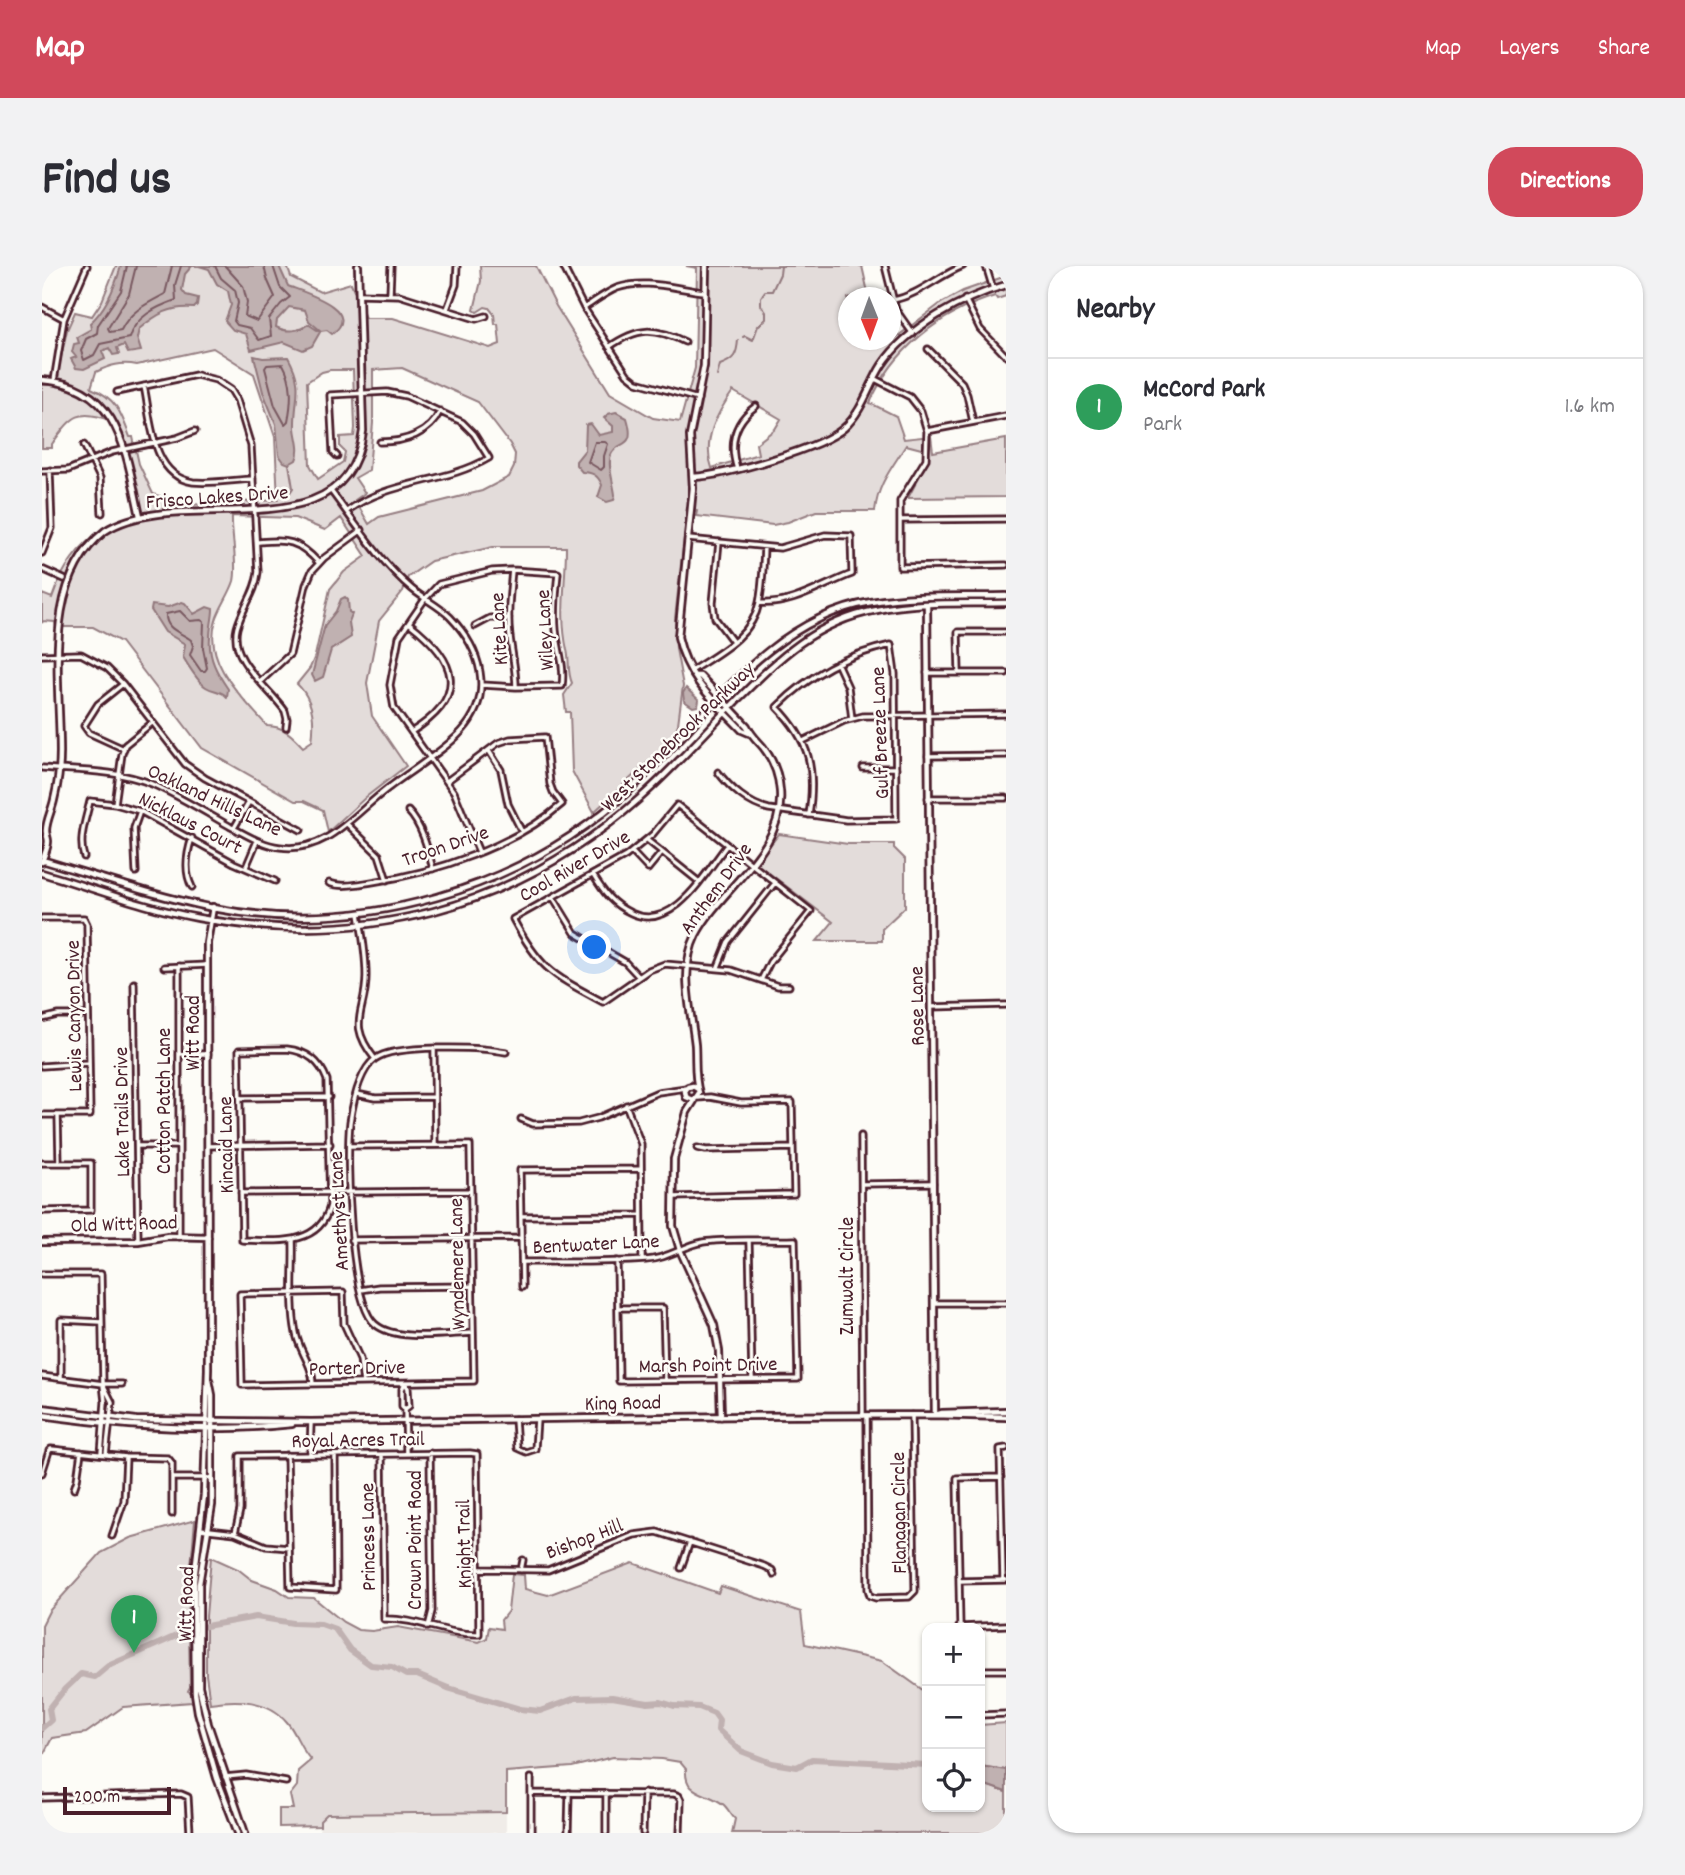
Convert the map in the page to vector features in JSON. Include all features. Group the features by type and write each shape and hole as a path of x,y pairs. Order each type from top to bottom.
{"street":[{"path":"54,381 64,319 87,266"},
{"name":"Frisco Lakes Drive","path":"61,585 83,551 104,531 140,516 304,504 331,491 354,465 361,449 363,393 358,266"},
{"path":"390,293 391,266"},
{"path":"447,309 457,278 457,266"},
{"path":"563,266 584,308 620,366 637,382 698,399"},
{"path":"706,266 704,366 690,436 693,477 688,538 764,547 792,546 825,535 851,536 852,574 791,600 774,604 759,603"},
{"path":"885,266 890,287"},
{"path":"901,298 912,295 962,266"},
{"path":"986,266 993,289"},
{"path":"584,308 604,295 634,284 665,285 705,292"},
{"path":"693,477 738,470 833,436 852,419 887,358 913,334 965,299 1006,285"},
{"path":"359,294 390,293 476,319 486,316"},
{"path":"965,299 980,329 1006,356"},
{"path":"42,307 64,319"},
{"path":"901,318 913,334"},
{"path":"609,347 625,336 653,330 685,341"},
{"path":"928,349 962,383 973,422"},
{"path":"117,392 197,375 224,384 237,400 250,437 257,582 237,628 236,637 240,655 285,711 286,727"},
{"path":"875,379 910,397 921,411 927,431 926,459 900,501 900,566 1006,565"},
{"path":"42,380 54,381 91,396 114,420 125,450 140,516"},
{"path":"144,386 156,443 164,465 175,475 197,482 253,479"},
{"path":"337,456 332,452 330,395 396,393 440,411 469,427 489,458 473,468 376,493 346,511"},
{"path":"738,470 733,450 734,434 746,414 756,406"},
{"path":"380,442 402,439 422,432 431,426 440,411"},
{"path":"927,431 1006,416"},
{"path":"42,471 68,470 125,450 177,438 195,430"},
{"path":"85,445 100,478 102,513"},
{"path":"42,554 52,528 50,470"},
{"path":"331,491 393,570 449,617 472,645 480,668 481,685 516,687"},
{"path":"900,520 1006,519"},
{"path":"261,681 290,654 306,585 312,571 362,530"},
{"name":"Anthem Drive","path":"688,538 678,637 682,654 693,674 700,676 742,730 750,733 765,749 776,770 780,787 780,811 769,840 699,930 690,950 687,966 695,1073 699,1090"},
{"path":"257,542 295,542 319,563"},
{"path":"719,542 713,603 715,618 734,642"},
{"path":"693,674 734,642 753,621 759,603 764,547"},
{"path":"42,569 64,579"},
{"path":"479,852 447,780 394,708 390,685 399,637 425,599 439,584 470,575 512,570"},
{"name":"Wiley Lane","path":"512,570 558,573 554,606 561,651 562,686 516,687"},
{"name":"Kite Lane","path":"512,570 509,618 516,687"},
{"name":"West Stonebrook Parkway","path":"42,861 213,907 281,915 359,913 407,905 477,884 503,873 565,839 593,820 632,788 764,655 792,634 814,622 869,602 926,597 1006,596"},
{"name":"Rose Lane","path":"926,597 936,1303 935,1415"},
{"name":"West Stonebrook Parkway","path":"42,873 186,915 281,928 361,926 446,908 512,883 581,845 641,797 782,655 817,631 874,610 927,604 1006,603"},
{"path":"475,626 489,618 509,618"},
{"path":"409,623 437,647 446,659 451,678 448,696 438,713 411,733"},
{"path":"42,861 48,841 44,833 59,769 52,628"},
{"path":"958,673 958,632 1006,632"},
{"name":"Gulf Breeze Lane","path":"810,815 852,821 896,819 895,670 891,645 837,663"},
{"path":"42,655 70,653 90,657 107,668 123,684 185,764 205,778 301,830"},
{"path":"718,772 752,803 762,808 810,815 813,775 803,741 777,707 807,681 837,663 848,687 852,719"},
{"path":"927,673 1006,673"},
{"path":"123,684 98,704 90,714 85,729 124,749"},
{"name":"Oakland Hills Lane","path":"42,768 119,775 152,784 257,841 282,848 308,846 320,843 347,823 368,803 460,733 468,724 481,685"},
{"path":"803,741 852,719 869,715 1006,714"},
{"path":"115,804 124,749 131,738 152,723"},
{"name":"Troon Drive","path":"329,883 338,886 387,880 433,869 522,832 546,818 562,804 550,785 545,737 510,739 488,750"},
{"path":"447,780 488,750 501,770 508,804 522,832"},
{"path":"928,756 1006,755"},
{"path":"863,768 896,768"},
{"path":"632,788 641,797"},
{"path":"928,798 1006,798"},
{"name":"Nicklaus Court","path":"84,857 81,839 90,801 115,804 140,811 275,881"},
{"path":"234,828 249,802"},
{"name":"Cool River Drive","path":"639,977 603,1002 545,968 530,950 513,919 632,852 647,840 677,805 727,845"},
{"path":"136,872 134,828 140,811"},
{"path":"408,811 414,817 433,869"},
{"path":"347,823 379,855 387,880"},
{"path":"192,838 187,852 189,881 192,887"},
{"path":"647,840 698,881"},
{"path":"246,867 257,841"},
{"path":"593,875 612,902 633,914 651,917 673,910 727,845 811,911 770,962 761,980"},
{"path":"632,852 648,869 662,852"},
{"path":"718,968 721,954 728,942 775,883"},
{"path":"553,897 578,936 625,962 639,977 661,965 687,966 718,968 778,986 789,986"},
{"name":"Witt Road","path":"197,1575 208,1531 212,1478 206,1316 207,943 213,907"},
{"path":"359,913 366,983 359,1026 362,1040 375,1059 393,1051 488,1048 506,1052"},
{"name":"Lewis Canyon Drive","path":"42,918 84,918 87,924 90,1115 58,1115"},
{"path":"164,967 207,965"},
{"name":"Cotton Patch Lane","path":"178,966 179,1237"},
{"name":"Lake Trails Drive","path":"134,983 138,1241"},
{"path":"931,1007 1006,1005"},
{"path":"42,1019 58,1015 88,1015"},
{"path":"350,1146 435,1145 434,1049"},
{"name":"Kincaid Lane","path":"293,1240 242,1240 239,1050 298,1051 315,1060 325,1073 329,1097"},
{"path":"179,1054 208,1054"},
{"name":"Amethyst Lane","path":"375,1059 365,1071 351,1117 351,1240 365,1309 375,1324 386,1332 399,1335 473,1333"},
{"path":"42,1066 89,1063"},
{"name":"Anthem Drive","path":"687,1087 695,1073"},
{"path":"521,1119 533,1124 579,1123 598,1118 658,1092 694,1086 710,1097"},
{"path":"687,1087 687,1112"},
{"path":"672,1197 794,1194 793,1102 741,1103 710,1097 690,1100 675,1090"},
{"path":"699,1090 697,1099 687,1112 674,1159 673,1226 680,1250 714,1325 719,1351 720,1417"},
{"path":"357,1094 375,1098 434,1097"},
{"path":"240,1098 329,1097 328,1214 316,1230 293,1240 296,1334 312,1370 313,1384"},
{"path":"626,1105 641,1144 642,1261"},
{"path":"42,1115 58,1115 59,1163"},
{"name":"Zumwalt Circle","path":"861,1136 865,1416"},
{"path":"208,1146 330,1144"},
{"name":"Wyndemere Lane","path":"435,1145 470,1145 474,1381"},
{"path":"137,1146 179,1146"},
{"path":"697,1148 793,1148"},
{"path":"42,1163 91,1163 91,1210 42,1211"},
{"path":"522,1287 520,1170 641,1168"},
{"path":"862,1184 933,1183"},
{"path":"241,1193 471,1192"},
{"path":"521,1216 642,1214"},
{"name":"Old Witt Road","path":"42,1242 138,1241 164,1236 208,1237"},
{"path":"351,1240 521,1238"},
{"name":"Bentwater Lane","path":"522,1262 642,1261 663,1258 704,1242 795,1240 798,1379"},
{"path":"749,1241 752,1379"},
{"path":"617,1261 618,1308 663,1308 665,1380"},
{"path":"42,1274 101,1274 103,1455"},
{"path":"360,1290 379,1287 472,1286"},
{"path":"294,1292 343,1293 344,1324 358,1353 363,1383"},
{"name":"Porter Drive","path":"294,1292 240,1294 242,1385 474,1381"},
{"path":"936,1303 1006,1303"},
{"name":"Marsh Point Drive","path":"618,1308 619,1381 798,1379"},
{"path":"61,1378 61,1320 101,1322"},
{"path":"42,1376 122,1384"},
{"path":"405,1382 401,1389 402,1405 405,1409 406,1454"},
{"path":"103,1384 112,1402 103,1455"},
{"name":"King Road","path":"42,1408 111,1417 209,1421 912,1415 1006,1418"},
{"name":"King Road","path":"935,1415 1006,1411"},
{"name":"King Road","path":"42,1415 136,1427 262,1428 311,1422"},
{"name":"Flanagan Circle","path":"865,1416 868,1589 870,1596 876,1598 909,1597 915,1591 912,1415"},
{"path":"515,1419 516,1446 526,1452 535,1449 537,1419"},
{"path":"310,1455 311,1422"},
{"name":"Witt Road","path":"209,1428 197,1575 198,1712 236,1833"},
{"path":"959,1581 1005,1580 1000,1449 1006,1448"},
{"path":"42,1473 50,1449 171,1460 172,1514"},
{"path":"74,1489 78,1480 81,1452"},
{"name":"Crown Point Road","path":"428,1627 432,1611 430,1453"},
{"name":"Royal Acres Trail","path":"235,1533 240,1510 240,1457 477,1454"},
{"name":"Knight Trail","path":"428,1627 456,1633 479,1634 477,1454"},
{"path":"287,1455 290,1587 336,1590 335,1455"},
{"name":"Princess Lane","path":"382,1455 384,1619 402,1619 428,1627"},
{"path":"112,1536 124,1500 126,1457"},
{"path":"960,1623 957,1478 1001,1476"},
{"path":"172,1478 212,1478"},
{"path":"200,1529 235,1533 266,1546 289,1548"},
{"name":"Bishop Hill","path":"480,1569 548,1570 644,1533 667,1534 764,1566 774,1575"},
{"path":"681,1567 690,1542"},
{"path":"521,1570 523,1560"},
{"path":"985,1626 1006,1625"},
{"name":"Witt Road","path":"197,1657 201,1700 244,1831"},
{"path":"985,1670 1006,1670"},
{"path":"985,1715 1006,1714"},
{"path":"218,1779 246,1775 286,1782"},
{"path":"531,1778 531,1833"},
{"path":"531,1793 674,1794 681,1800 680,1833"},
{"path":"568,1833 569,1793"},
{"path":"606,1793 606,1833"},
{"path":"643,1833 644,1793"},
{"path":"42,1798 181,1794 188,1797 190,1833"},
{"path":"236,1833 244,1831"}],"shaded area":[{"path":"116,266 287,266 291,277 320,292 351,283 365,318 393,318 490,348 500,344 494,314 485,307 477,312 474,310 481,281 480,266 536,266 556,306 610,393 653,418 680,422 695,368 697,268 686,266 862,266 867,287 838,287 838,350 901,350 901,334 941,303 963,291 1006,276 1006,296 997,299 995,296 955,312 937,323 905,350 880,384 870,403 896,416 904,439 931,436 933,452 1006,439 1006,497 908,498 928,460 929,451 906,445 882,484 875,511 816,511 773,525 696,516 697,511 687,509 675,619 676,649 683,686 678,724 672,740 594,812 572,771 570,712 566,712 564,695 572,683 563,624 566,547 493,547 431,561 408,577 403,591 379,621 367,683 372,716 406,766 366,797 328,832 323,810 304,801 295,801 202,748 121,642 93,627 56,627 55,622 42,623 42,594 52,598 60,578 78,551 102,530 137,514 121,440 112,421 91,415 76,417 65,427 52,444 52,448 42,448 42,385 55,385 67,330 75,312 92,316 102,301","holes":["213,348 254,374 275,437 278,500 187,505 153,494 139,464 133,437 130,437 120,413 112,401 91,388 96,372 106,368 137,365","402,368 478,402 515,454 514,467 509,477 482,491 379,517 369,524 355,500 365,493 355,478 369,470 373,423 373,370","330,370 353,370 355,428 354,436 340,437 340,447 345,452 343,462 318,479 310,465 307,382","733,391 781,419 775,429 756,444 758,454 712,468 709,458 710,437 717,418","232,516 295,518 325,530 341,518 366,556 344,572 330,589 315,656 310,668 297,684 307,696 313,718 312,741 303,747 283,730 267,726 227,678 215,650 213,635 216,620 234,581"]},
{"path":"779,834 848,844 894,844 894,848 905,859 905,907 882,929 882,941 817,941 833,922 756,863"},
{"path":"195,1520 191,1567 188,1570 188,1691 191,1693 192,1702 123,1707 86,1733 52,1738 42,1757 42,1625 49,1611 101,1553 130,1538"},
{"path":"211,1557 289,1597 314,1598 343,1622 358,1630 398,1627 479,1642 487,1638 489,1627 502,1629 501,1620 508,1611 512,1574 524,1575 525,1589 548,1595 633,1563 718,1593 721,1586 801,1612 805,1644 882,1661 922,1689 922,1812 985,1812 985,1785 1006,1792 1006,1833 732,1833 735,1819 724,1805 693,1789 686,1778 686,1769 680,1762 613,1757 572,1767 506,1772 506,1812 327,1814 320,1821 320,1826 279,1827 279,1809 293,1809 290,1795 297,1786 298,1771 311,1760 287,1722 271,1709 252,1702 210,1703 206,1675 206,1616"},
{"path":"1006,1723 1006,1770 985,1767 985,1725"},
{"path":"506,1812 506,1833 319,1833 320,1822 327,1814"}],"water":[{"path":"121,266 192,266 185,274 182,290 186,295 198,298 197,305 194,308 178,308 164,312 139,329 137,338 141,351 128,353 124,345 117,348 119,354 113,355 109,348 102,351 105,359 84,369 76,368 71,359 76,357 72,352 74,344 79,343 77,337 91,329 90,323 109,297"},
{"path":"199,266 279,266 288,286 317,297 337,310 341,317 340,325 332,334 327,330 321,331 309,321 305,310 289,307 277,320 276,327 293,330 308,324 320,332 312,346 303,350 284,342 251,350 246,334 233,330 225,321 231,305 228,291 217,284 209,269"},
{"path":"254,356 288,357 293,367 298,393 295,428 298,452 296,460 289,464 279,455 276,424 263,392"},
{"path":"616,412 627,418 630,435 611,455 610,469 615,495 614,500 607,502 598,497 602,485 597,476 582,472 576,461 585,450 586,425 591,424 599,435 613,432 613,426 604,418"},
{"path":"345,597 352,614 349,622 351,637 331,650 323,677 315,681 312,675 325,625"},
{"path":"182,602 194,614 207,607 213,609 210,652 228,689 227,697 200,682 183,657 185,644 165,632 151,610 152,605 168,607"},
{"path":"686,688 699,700 698,706 693,707 684,701 683,693"},
{"path":"985,1767 1006,1770 1006,1792 985,1785"}],"waterway":[{"path":"743,337 753,340 758,326 766,319 761,297 765,291 772,291 781,266"},
{"path":"717,376 720,365 734,356 738,340"},
{"path":"287,497 293,488 289,464"},
{"path":"42,1728 51,1720 49,1709 81,1674 95,1677 108,1666 183,1633 256,1617 321,1624 335,1629 350,1650 371,1665 392,1667 406,1675 417,1675 448,1688 520,1709 540,1711 576,1698 612,1697 699,1707 714,1713 719,1720 718,1730 741,1751 772,1763 797,1767 812,1759 922,1765"}],"place":[{"name":"McCord Park","path":"134,1653"}]}
